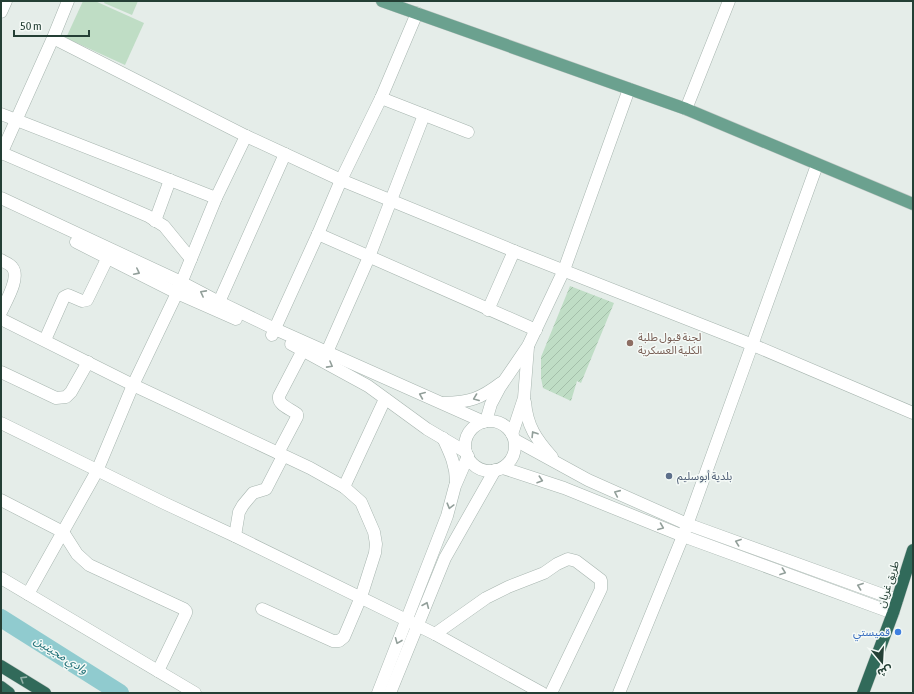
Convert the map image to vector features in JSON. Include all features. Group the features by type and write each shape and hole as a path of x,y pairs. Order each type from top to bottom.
{"highway":[{"name":"طريق غريان","path":"863,693 897,600 913,550"},
{"path":"1,666 45,693"},
{"path":"1,688 10,693"}],"main road":[{"path":"382,1 686,109 913,204"}],"street":[{"path":"1,12 6,1"},
{"path":"68,1 54,38 1,154 148,216 164,226 191,259"},
{"path":"686,109 729,1"},
{"path":"274,332 341,180 381,98 417,13"},
{"path":"54,38 246,136 341,180 514,251 753,344 913,413"},
{"path":"1,206 108,257 274,332 327,352 485,421 501,423 508,428 514,437 516,448 514,456 509,463 499,469 487,471 472,463 467,454 465,444 467,437 471,430 485,421 491,404 506,378 528,346 564,270 629,89"},
{"path":"381,98 468,132"},
{"path":"1,114 216,198"},
{"path":"327,352 369,256 424,115"},
{"path":"28,594 97,471 132,385 179,288 216,198 246,136"},
{"path":"218,302 285,154"},
{"path":"619,693 685,530 817,165"},
{"path":"155,220 170,180"},
{"path":"1,198 179,288 218,302 274,332 368,386 427,429 467,454"},
{"path":"318,234 536,330"},
{"path":"488,310 514,251"},
{"path":"45,340 64,297 68,295 82,301 87,300 108,257"},
{"path":"1,260 12,266 16,275 1,312"},
{"path":"1,319 132,385 281,455 344,487 361,502 374,532 376,544 373,563 361,597 344,637 339,641 333,641 262,609"},
{"path":"514,437 524,398 528,346"},
{"path":"235,536 239,512 253,493 266,489 297,417 297,414 294,411 280,403 278,400 303,350"},
{"path":"1,372 56,398 66,397 71,392 88,362"},
{"path":"441,403 464,402 480,397 506,378"},
{"path":"524,398 526,413 532,432 558,464"},
{"path":"344,487 386,399"},
{"path":"1,423 97,471 412,622 542,693"},
{"path":"514,437 558,464 685,530 892,613"},
{"path":"442,438 452,457 456,470 456,486"},
{"path":"390,693 467,454"},
{"path":"499,469 571,490 685,530 897,600"},
{"path":"378,693 445,558 499,469"},
{"path":"1,500 63,532 76,554 89,565 186,611 158,671"},
{"path":"435,634 486,598 508,586 544,573 556,564 568,559 576,561 601,580 601,589 551,693"},
{"path":"1,578 195,693"}],"green space":[{"path":"83,1 95,1 144,23 125,65 66,38"},
{"path":"105,1 138,1 132,15 104,3"},
{"path":"570,286 614,303 581,383 577,381 571,401 543,388 541,378 541,357"}],"waterway":[{"name":"وادي مجينين","path":"1,618 120,693"}],"place":[{"name":"لجنة قبول طلبة الكلية العسكرية","path":"630,343"},
{"name":"بلدية أبوسليم","path":"669,476"},
{"name":"قميستي","path":"898,632"}]}
